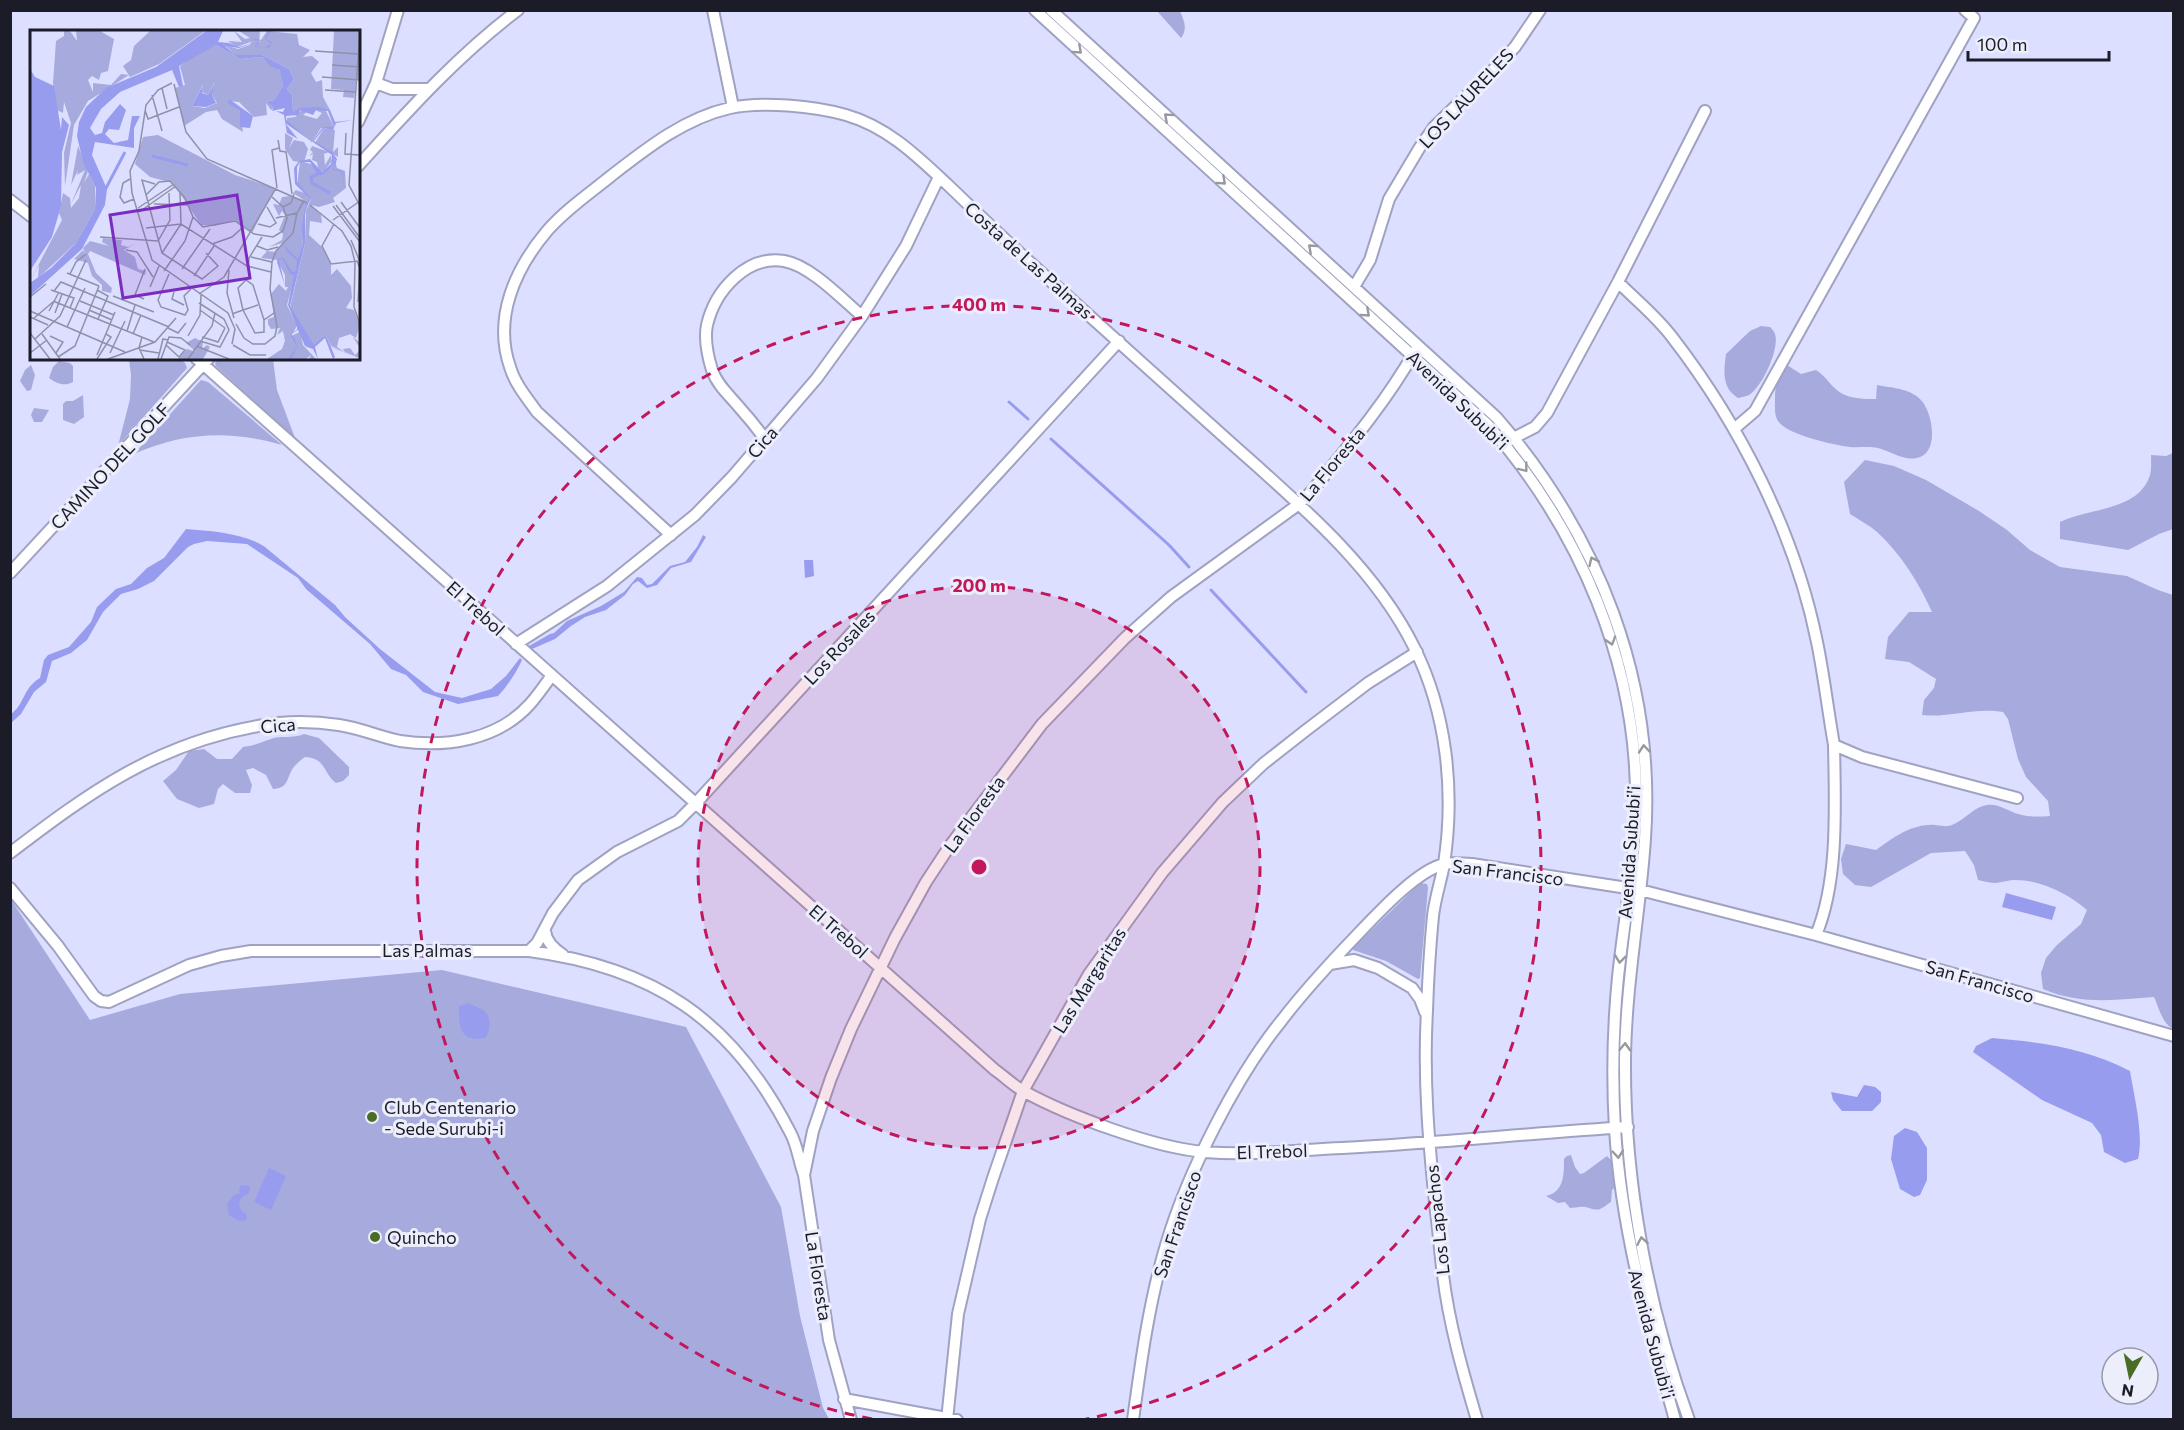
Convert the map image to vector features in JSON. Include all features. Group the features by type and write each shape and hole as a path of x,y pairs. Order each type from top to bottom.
{"street":[{"path":"360,118 376,83 398,10"},
{"path":"360,164 428,89 518,10"},
{"path":"713,10 733,107"},
{"name":"Avenida Sububi'i","path":"1035,10 1416,350 1479,401 1509,441 1542,473 1594,563 1621,633 1637,698 1646,766 1646,838 1634,889 1618,980 1615,1023 1615,1128 1621,1188 1636,1274 1676,1419"},
{"name":"Avenida Sububi'i","path":"1051,10 1354,286 1416,350"},
{"name":"LOS LAURELES","path":"1354,286 1370,260 1389,199 1420,147 1434,127 1515,46 1540,10"},
{"path":"1734,429 1755,411 1969,28 1974,18 1965,10"},
{"path":"376,83 392,89 428,89"},
{"name":"Costa de Las Palmas","path":"671,535 537,412 522,391 510,370 504,342 505,310 512,285 548,230 576,204 650,146 680,128 733,107 780,105 807,107 850,116 881,129 909,149 1029,262 1299,504 1373,582 1396,613 1417,652"},
{"path":"1509,441 1535,426 1547,414 1618,282 1705,111"},
{"name":"Cica","path":"516,644 607,586 671,535 695,515 765,439 818,378 862,316 906,246 939,177"},
{"path":"10,200 30,215"},
{"path":"765,439 727,394 713,373 707,349 707,327 714,305 726,287 738,273 749,267 759,263 785,261 810,273 862,316"},
{"path":"1618,282 1671,336 1734,429 1764,484 1798,572 1816,641 1834,745 1833,846 1827,900 1816,935"},
{"name":"Los Rosales","path":"529,951 545,931 563,897 586,873 617,852 678,821 695,804 1119,341"},
{"name":"La Floresta","path":"851,1419 829,1340 804,1175 813,1131 850,1029 881,967 926,882 949,847 1042,724 1125,638 1171,597 1299,504 1387,396 1416,350"},
{"name":"El Trebol","path":"203,361 695,804 995,1070 1023,1091 1077,1115 1155,1142 1204,1152 1273,1152 1428,1143 1628,1127"},
{"name":"CAMINO DEL GOLF","path":"10,573 203,361"},
{"name":"Los Lapachos","path":"1417,652 1435,704 1444,742 1449,794 1444,864 1434,910 1426,1016 1428,1143 1443,1279 1452,1324 1478,1419"},
{"name":"Las Margaritas","path":"950,1419 958,1314 993,1178 1023,1091 1089,974 1162,873 1223,802 1263,764 1305,731 1368,683 1417,652"},
{"name":"Cica","path":"10,853 107,783 157,756 194,742 260,725 315,722 342,725 402,741 427,744 460,742 485,734 507,723 529,705 552,675"},
{"path":"1834,745 1862,757 2017,798"},
{"name":"San Francisco","path":"1133,1419 1145,1337 1166,1245 1183,1197 1230,1098 1281,1021 1330,963 1417,878 1444,864 1472,864 1634,889 1816,935 2174,1036"},
{"name":"Las Palmas","path":"10,888 58,946 94,996 101,1001 109,1002 189,965 251,951 529,951 563,955 620,971 652,984 679,1001 715,1029 742,1057 767,1092 791,1133 804,1175"},
{"name":"Avenida Sububi'i","path":"1634,889 1625,1060 1633,1189 1647,1272 1668,1355 1688,1417"},
{"path":"545,931 553,948 563,955"},
{"path":"1330,963 1354,960 1398,978 1412,988 1420,999 1426,1016"},
{"path":"791,1133 800,1137 808,1137 813,1131"},
{"path":"844,1399 950,1419"},
{"path":"1676,1419 1688,1417"}],"shaded area":[{"path":"1157,11 1180,11 1185,28 1181,38"},
{"path":"1761,326 1770,327 1775,333 1776,341 1772,359 1758,386 1747,396 1738,398 1726,384 1724,372 1726,354 1750,331"},
{"path":"129,360 181,360 187,368 118,446 130,399"},
{"path":"217,360 273,360 277,390 295,438 216,366"},
{"path":"59,361 70,363 73,366 73,382 60,384 49,378 53,367"},
{"path":"31,365 35,375 31,390 27,391 20,381 25,370"},
{"path":"1787,365 1801,374 1816,370 1837,391 1854,398 1876,399 1877,385 1900,389 1916,395 1925,405 1931,422 1929,449 1924,455 1912,459 1878,448 1850,447 1823,442 1791,431 1778,421 1775,410 1777,380"},
{"path":"201,380 208,382 282,445 244,437 207,436 171,441 134,454"},
{"path":"83,395 84,417 74,424 63,420 63,404"},
{"path":"34,408 49,410 42,422 34,422 31,415"},
{"path":"2173,453 2173,529 2128,550 2060,539 2060,522 2123,503 2134,497 2143,489 2149,478 2151,455 2166,456"},
{"path":"1865,460 1894,466 1926,480 1979,511 2007,530 2030,550 2060,567 2127,576 2173,595 2173,1029 2163,1019 2154,997 2084,999 2043,989 2041,973 2046,958 2081,924 2087,910 2054,889 2035,882 2013,880 1996,883 1978,880 1974,865 1965,851 1931,853 1871,887 1855,885 1843,874 1841,859 1846,844 1876,850 1907,830 1921,826 1952,825 1977,808 1987,805 1999,806 2026,816 2050,816 2048,801 2026,777 2018,759 2008,719 2003,712 1922,715 1924,700 1934,688 1936,679 1909,662 1885,659 1888,637 1909,612 1932,612 1902,559 1874,529 1850,514 1844,482"},
{"path":"186,529 237,536 265,547 335,605 380,649 435,692 462,698 491,689 506,676 520,658 522,660 512,679 498,696 458,704 423,692 406,675 391,669 370,644 306,589 298,578 247,544 207,541 188,547 154,581 121,594 103,612 87,640 71,653 52,661 46,682 34,692 21,714 11,723 11,714 19,706 34,682 40,678 44,660 48,655 69,647 91,622 97,607 116,589 131,584 147,568 164,558"},
{"path":"703,535 706,537 691,562 671,568 657,585 647,588 638,581 606,610 585,617 555,639 532,649 529,646 554,633 567,621 601,606 624,592 637,577 642,578 647,585 652,584 670,566 685,562"},
{"path":"804,560 813,560 814,576 805,578"},
{"path":"304,734 319,738 349,767 349,775 343,781 336,783 321,763 305,757 293,768 282,787 273,789 266,775 253,768 246,770 252,785 250,793 235,793 223,784 218,789 214,804 199,808 177,799 163,781 176,770 189,751 204,749 217,759 232,759 243,747 275,738"},
{"path":"1420,883 1427,884 1428,888 1420,978 1418,979 1386,961 1353,950 1353,948"},
{"path":"2006,893 2056,907 2052,920 2002,907"},
{"name":"Club Centenario - Sede Surubi-i","path":"10,898 90,1020 180,994 442,970 686,1027 781,1207 800,1316 823,1408 829,1419 11,1419"},
{"path":"1632,902 1622,1024 1622,1111 1620,1110 1618,1060 1621,983"},
{"path":"469,1003 487,1014 489,1030 485,1038 470,1038 462,1031 459,1006"},
{"path":"1992,1038 2063,1047 2114,1063 2130,1071 2139,1127 2138,1159 2125,1163 2104,1152 2101,1135 2092,1123 2042,1100 1973,1052 1976,1046"},
{"path":"1864,1085 1875,1087 1881,1092 1881,1102 1872,1111 1842,1111 1833,1100 1831,1092 1857,1097"},
{"path":"1905,1128 1917,1132 1927,1148 1927,1180 1920,1195 1914,1197 1900,1189 1891,1159 1894,1136"},
{"path":"1571,1155 1580,1174 1607,1156 1613,1162 1618,1184 1612,1190 1611,1202 1599,1209 1570,1208 1565,1202 1558,1203 1546,1196 1560,1187 1564,1159"},
{"path":"269,1168 286,1176 271,1210 254,1202"},
{"path":"241,1185 249,1186 250,1190 239,1204 243,1213 247,1215 246,1220 239,1221 229,1215 227,1204 234,1195 240,1193"}],"waterway":[{"path":"1009,402 1028,419"},
{"path":"1051,439 1169,545 1189,567"},
{"path":"1211,590 1306,692"}],"place":[{"name":"Club Centenario - Sede Surubi-i","path":"372,1117"},
{"name":"Quincho","path":"375,1237"}]}
